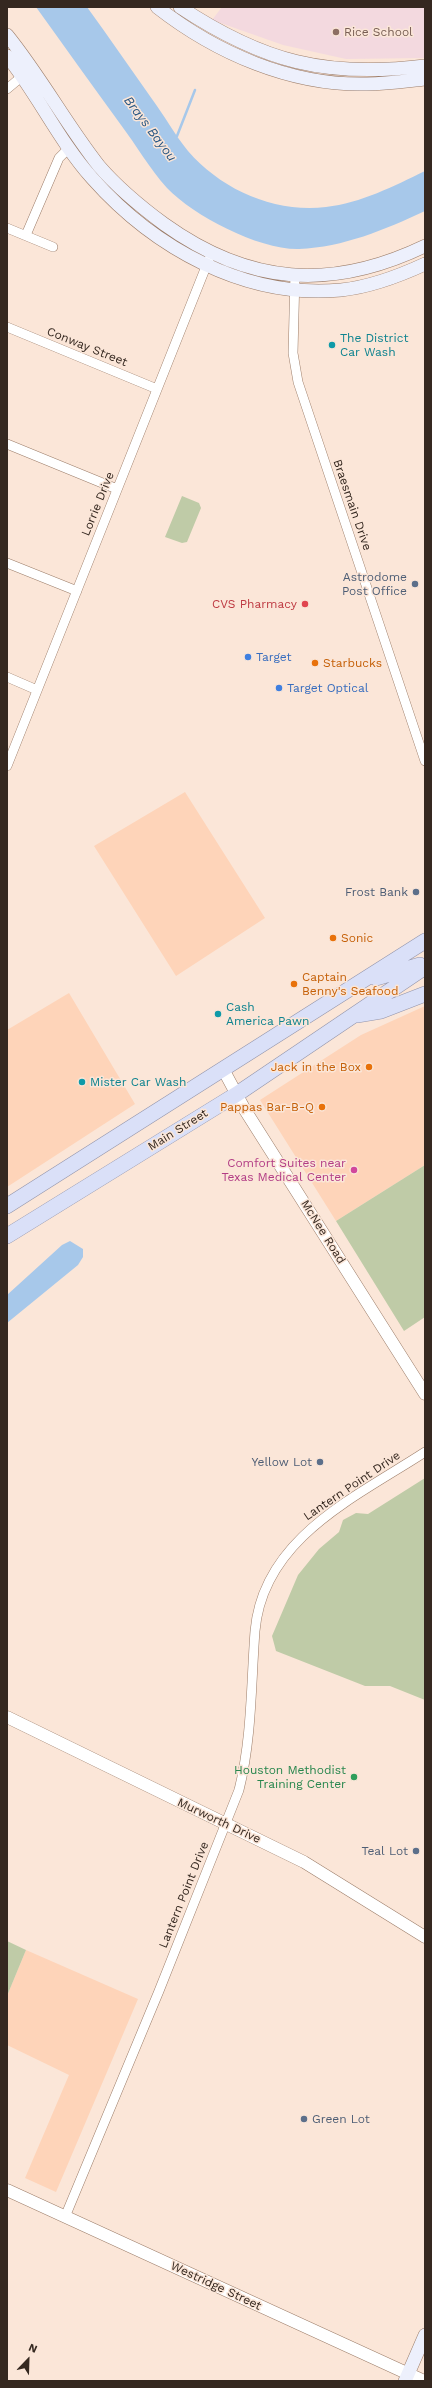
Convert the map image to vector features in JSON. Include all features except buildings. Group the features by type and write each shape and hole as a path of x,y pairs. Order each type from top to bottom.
{"main road":[{"path":"157,7 194,34 237,56 287,74 333,76 364,71 425,66"},
{"path":"180,7 236,42 333,76 367,84 425,79"},
{"path":"7,35 34,68 100,166 123,192 183,238 212,252 261,271 295,275 330,274 376,266 425,246"},
{"path":"7,56 91,178 139,223 184,254 247,281 295,290 342,290 368,285 401,275 425,264"},
{"path":"7,1206 425,941"},
{"path":"361,982 425,964"},
{"name":"Main Street","path":"7,1236 237,1094 425,967"},
{"path":"354,1015 381,1011 425,994"},
{"path":"407,2377 425,2335"}],"street":[{"path":"7,88 34,68"},
{"path":"26,235 59,158 69,148"},
{"path":"7,228 53,247"},
{"name":"Lorrie Drive","path":"7,766 212,252"},
{"name":"Braesmain Drive","path":"295,275 293,353 298,382 425,761"},
{"name":"Conway Street","path":"7,328 157,389"},
{"path":"7,444 117,489"},
{"path":"7,563 76,591"},
{"path":"7,677 37,690"},
{"name":"McNee Road","path":"223,1069 237,1094 425,1394"},
{"name":"Lantern Point Drive","path":"65,2217 159,1991 226,1824 245,1765 255,1628 259,1603 269,1578 283,1556 304,1534 342,1504 425,1452"},
{"name":"Murworth Drive","path":"7,1717 329,1876 425,1937"},
{"name":"Westridge Street","path":"7,2190 407,2377 424,2381"}],"shaded area":[{"name":"Rice School","path":"222,7 425,7 425,58 346,59 283,45 212,20"},
{"path":"185,792 265,918 176,976 94,846"},
{"path":"69,993 135,1104 7,1187 7,1030"},
{"path":"425,1006 425,1165 336,1221 260,1100 361,1035"},
{"path":"26,1950 138,1999 56,2192 25,2178 69,2075 7,2045 7,1996"}],"green space":[{"path":"182,496 199,503 201,508 187,542 182,543 165,537"},
{"path":"425,1165 425,1317 404,1331 336,1221"},
{"path":"425,1478 425,1700 390,1686 365,1686 276,1651 272,1636 298,1575 319,1549 339,1532 343,1520 356,1513 368,1514"},
{"path":"7,1941 26,1950 7,1996"}],"water":[{"name":"Brays Bayou","path":"36,7 87,7 188,151 217,177 250,196 287,206 307,208 326,207 365,198 425,171 425,211 379,231 348,241 316,248 299,249 283,248 265,244 247,238 210,220 179,199 161,181"},
{"path":"70,1241 83,1249 83,1257 78,1265 7,1323 7,1295 62,1245"}],"waterway":[{"path":"177,136 195,90"}],"place":[{"name":"Rice School","path":"336,32"},
{"name":"The District Car Wash","path":"332,345"},
{"name":"Astrodome Post Office","path":"415,584"},
{"name":"CVS Pharmacy","path":"305,604"},
{"name":"Target","path":"248,657"},
{"name":"Starbucks","path":"315,663"},
{"name":"Target Optical","path":"279,688"},
{"name":"Frost Bank","path":"416,892"},
{"name":"Sonic","path":"333,938"},
{"name":"Captain Benny's Seafood","path":"294,984"},
{"name":"Cash America Pawn","path":"218,1014"},
{"name":"Jack in the Box","path":"369,1067"},
{"name":"Mister Car Wash","path":"82,1082"},
{"name":"Pappas Bar-B-Q","path":"322,1107"},
{"name":"Comfort Suites near Texas Medical Center","path":"354,1170"},
{"name":"Yellow Lot","path":"320,1462"},
{"name":"Houston Methodist Training Center","path":"354,1777"},
{"name":"Teal Lot","path":"416,1851"},
{"name":"Green Lot","path":"304,2119"}]}
